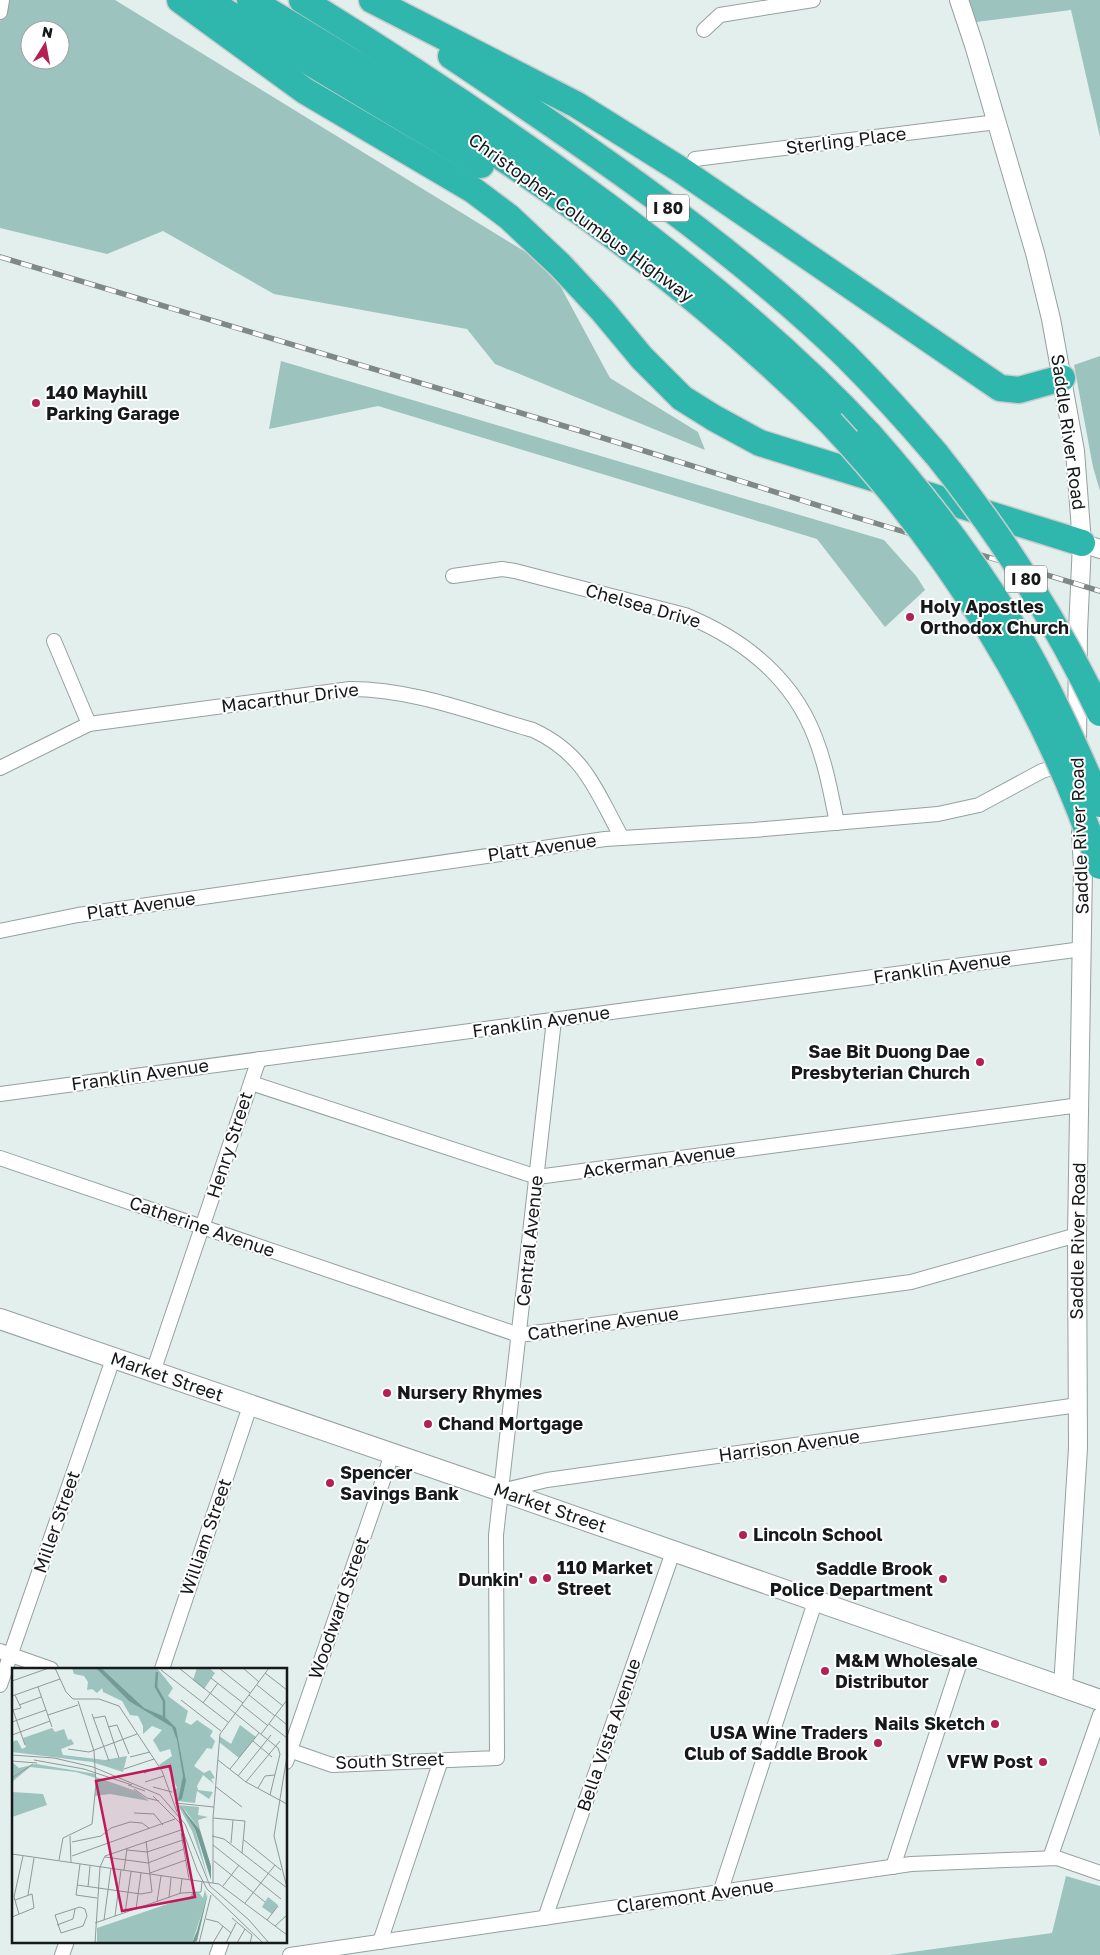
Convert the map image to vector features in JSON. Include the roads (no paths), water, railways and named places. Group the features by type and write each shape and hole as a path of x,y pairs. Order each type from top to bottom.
{"highway":[{"path":"180,0 305,91 473,190 509,217 560,265 602,310 642,358 682,398 714,418 760,443 1091,546"},
{"path":"206,0 378,102 677,286"},
{"name":"Christopher Columbus Highway","path":"250,0 354,63 557,196 677,286 760,355 830,423 882,480 912,517 969,597 994,637 1040,720 1060,764 1100,866"},
{"name":"Christopher Columbus Highway","path":"302,0 470,108 574,181 736,306 809,371 870,435 923,497 959,544 1014,627 1060,714 1100,804"},
{"name":"I 80","path":"366,0 565,133 715,244 844,354 877,387 938,455 985,517 1013,558 1064,643 1100,713"},
{"path":"372,0 577,104 681,170 1000,388 1020,390 1062,378"}],"main road":[{"name":"Market Street","path":"0,1319 1100,1700"}],"street":[{"path":"0,12 2,0"},
{"path":"704,30 720,15 813,0"},
{"name":"Saddle River Road","path":"959,0 1035,253 1051,319 1091,546 1078,631 1077,761 1083,868 1077,1235 1078,1448 1063,1687"},
{"name":"Sterling Place","path":"694,159 997,122"},
{"name":"Chelsea Drive","path":"453,576 502,569 685,615 710,625 735,639 769,666 803,712 815,737 837,823"},
{"path":"54,641 89,724"},
{"name":"Macarthur Drive","path":"0,768 89,724 350,689 374,689 407,694 533,730 549,738 564,748 589,777 622,838"},
{"name":"Platt Avenue","path":"0,930 78,915 605,839 754,830 938,814 979,805 1042,771 1077,761"},
{"name":"Franklin Avenue","path":"0,1094 1082,949"},
{"name":"Central Avenue","path":"497,1758 496,1535 554,1020"},
{"name":"Henry Street","path":"153,1372 259,1059"},
{"name":"Ackerman Avenue","path":"251,1083 537,1177 1080,1105"},
{"name":"Catherine Avenue","path":"0,1158 519,1335 911,1282 1077,1235"},
{"name":"Miller Street","path":"0,1685 5,1653 113,1359"},
{"name":"Harrison Avenue","path":"501,1491 546,1480 1078,1405"},
{"name":"William Street","path":"162,1668 250,1406"},
{"name":"Woodward Street","path":"288,1754 392,1454"},
{"name":"Bella Vista Avenue","path":"545,1918 673,1552"},
{"path":"720,1893 815,1602"},
{"path":"5,1653 48,1668"},
{"path":"893,1866 963,1653"},
{"path":"1050,1858 1100,1715"},
{"name":"South Street","path":"288,1754 332,1765 497,1758"},
{"path":"380,1942 440,1760"},
{"name":"Claremont Avenue","path":"290,1955 911,1864 1057,1858 1100,1873"},
{"path":"62,1955 67,1942"},
{"path":"216,1955 222,1942"}],"railway":[{"path":"0,257 584,432 1100,591"}],"place":[{"name":"140 Mayhill Parking Garage","path":"36,403"},
{"name":"Holy Apostles Orthodox Church","path":"910,617"},
{"name":"Sae Bit Duong Dae Presbyterian Church","path":"980,1062"},
{"name":"Nursery Rhymes","path":"387,1393"},
{"name":"Chand Mortgage","path":"428,1424"},
{"name":"Spencer Savings Bank","path":"330,1483"},
{"name":"Lincoln School","path":"743,1535"},
{"name":"110 Market Street","path":"547,1578"},
{"name":"Saddle Brook Police Department","path":"943,1579"},
{"name":"Dunkin'","path":"533,1580"},
{"name":"M&M Wholesale Distributor","path":"825,1671"},
{"name":"Nails Sketch","path":"995,1724"},
{"name":"USA Wine Traders Club of Saddle Brook","path":"878,1743"},
{"name":"VFW Post","path":"1043,1762"}]}
